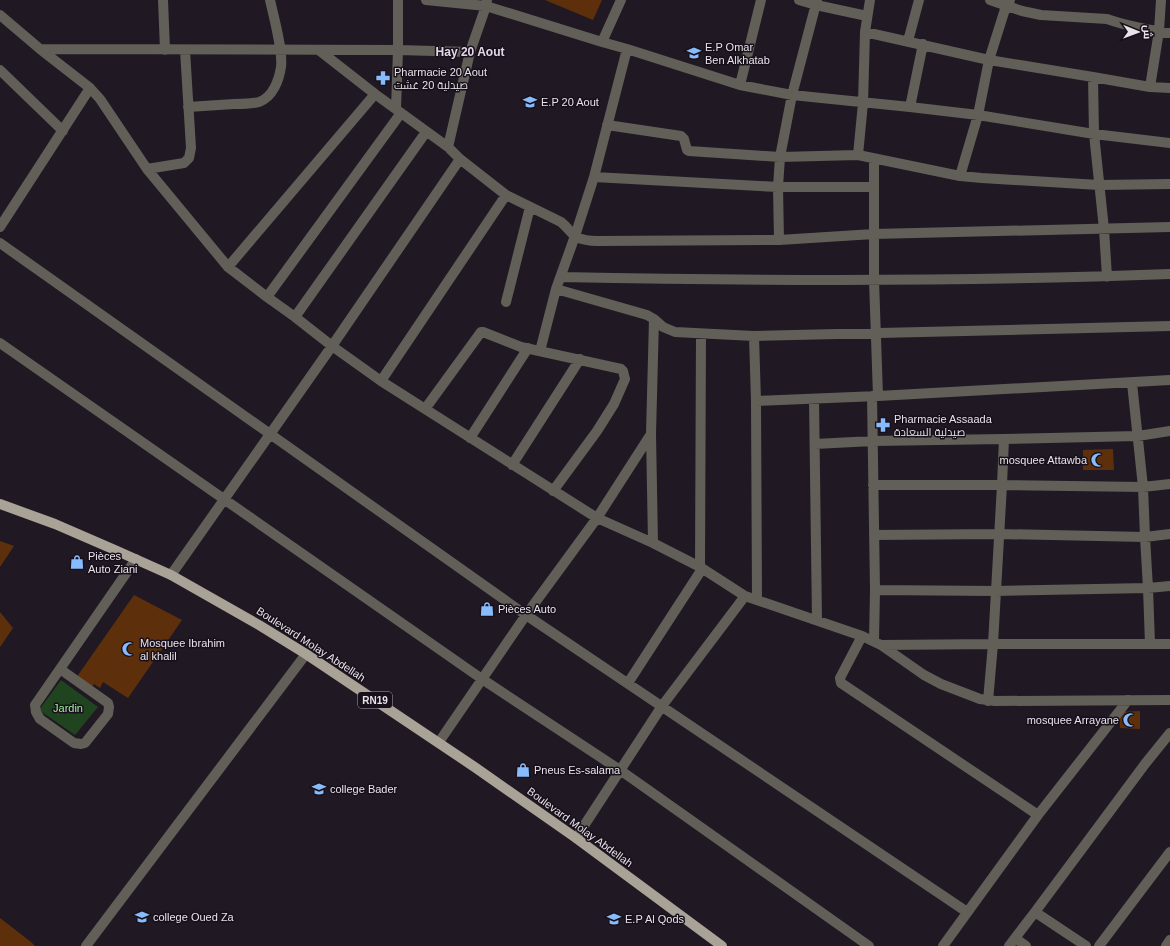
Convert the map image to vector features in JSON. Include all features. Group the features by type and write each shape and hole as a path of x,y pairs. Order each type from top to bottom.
{"main road":[{"name":"Boulevard Molay Abdellah","path":"0,504 55,524 136,559 171,575 240,613 306,654 439,742 576,838 722,946"}],"street":[{"path":"163,0 165,50"},
{"path":"188,107 260,102 274,90 281,66 280,50 270,0"},
{"path":"267,297 399,111 398,0"},
{"path":"426,0 486,3 602,42 627,48 740,84 792,95 978,115 1094,134 1170,143"},
{"path":"602,42 621,0"},
{"path":"740,84 761,0"},
{"path":"799,0 867,16"},
{"path":"858,155 863,103 865,32 870,0"},
{"path":"908,41 919,0"},
{"path":"990,0 1008,3 1022,11 1041,15 1107,19 1159,31 1170,32"},
{"path":"1150,87 1159,31 1161,0"},
{"path":"448,147 470,52 486,3"},
{"path":"779,240 778,187 780,157 792,95 816,3"},
{"path":"960,176 978,115 989,60 1008,3"},
{"path":"0,15 40,49 90,88 100,99 147,169 228,267 332,346 381,381 597,518 653,542 701,568 745,596 862,636 877,643 924,675 941,684 988,701 1170,700"},
{"path":"865,32 989,60 1150,87 1170,88"},
{"path":"910,107 923,44"},
{"path":"540,351 556,289 594,177 627,48"},
{"path":"40,49 320,51 398,50 470,52"},
{"path":"147,169 184,163 189,158 190,148 185,50"},
{"path":"320,51 375,94 448,147 460,159 506,195 561,222 575,236 586,240 779,240 874,234 1104,230 1170,227"},
{"path":"0,70 63,131"},
{"path":"1093,77 1094,134 1104,230 1107,277"},
{"path":"0,227 90,88"},
{"path":"228,267 375,94"},
{"path":"607,125 683,137 687,150 689,151 780,157 858,155 960,176 1099,186 1170,184"},
{"path":"295,317 426,132"},
{"path":"171,575 332,346 460,159"},
{"path":"874,159 874,535 877,643"},
{"path":"594,177 778,187 874,187"},
{"path":"381,381 506,195"},
{"path":"506,302 530,207"},
{"path":"0,243 526,615 967,912"},
{"path":"561,277 742,280 874,280 1107,277 1170,274"},
{"path":"556,289 639,312 654,319 663,327 675,332 700,334 754,336 875,334 1170,326"},
{"path":"653,542 651,434 654,319"},
{"path":"425,409 481,332 521,347 621,369 625,379 614,404 597,431 553,491"},
{"path":"628,683 701,568 700,334"},
{"path":"754,336 756,401 757,600"},
{"path":"0,343 482,679 620,770 869,946"},
{"path":"470,438 528,348"},
{"path":"512,464 580,359"},
{"path":"756,401 1170,380"},
{"path":"1132,383 1143,487 1150,644"},
{"path":"814,399 817,620"},
{"path":"815,444 874,441 1138,436 1170,431"},
{"path":"439,742 526,615 597,518 651,434"},
{"path":"988,701 993,644 1004,439"},
{"path":"874,485 1143,487 1170,484"},
{"path":"874,535 999,534 1145,537 1170,534"},
{"path":"60,669 108,703 108,714 85,743 74,743 40,719 36,712 35,705 136,559"},
{"path":"875,590 1148,588 1170,586"},
{"path":"576,838 662,706 745,596"},
{"path":"862,636 840,678 841,683 1038,815"},
{"path":"877,643 1170,644"},
{"path":"86,946 306,654"},
{"path":"943,946 1038,815 1128,700"},
{"path":"1026,946 1012,942 1036,912 1145,764 1169,736"},
{"path":"1099,946 1170,852"},
{"path":"1036,912 1086,946"},
{"path":"1166,946 1170,940"}],"green space":[{"name":"Jardin","path":"61,680 98,707 75,735 39,710"}],"building":[{"path":"545,0 602,0 593,20"},
{"name":"mosquee Attawba","path":"1113,449 1114,470 1083,470 1083,450"},
{"path":"0,541 14,546 0,567"},
{"name":"Mosquee Ibrahim al khalil","path":"134,595 182,620 128,698 103,682 100,688 94,684 91,688 76,678"},
{"path":"0,612 13,628 0,647"},
{"name":"mosquee Arrayane","path":"1140,711 1140,729 1120,728 1119,712"},
{"path":"0,918 31,942 35,946 0,946"}],"place":[{"name":"E.P Omar Ben Alkhatab","path":"694,53"},
{"name":"Pharmacie 20 Aout صيدلية 20 غشت","path":"383,78"},
{"name":"E.P 20 Aout","path":"530,102"},
{"name":"Pharmacie Assaada صيدلية السعادة","path":"883,425"},
{"name":"mosquee Attawba","path":"1098,460"},
{"name":"Pièces Auto Ziani","path":"77,562"},
{"name":"Pièces Auto","path":"487,609"},
{"name":"Mosquee Ibrahim al khalil","path":"129,649"},
{"name":"mosquee Arrayane","path":"1130,720"},
{"name":"Pneus Es-salama","path":"523,770"},
{"name":"college Bader","path":"319,789"},
{"name":"college Oued Za","path":"142,917"},
{"name":"E.P Al Qods","path":"614,919"}],"district":[{"name":"Hay 20 Aout","path":"470,52"}]}
